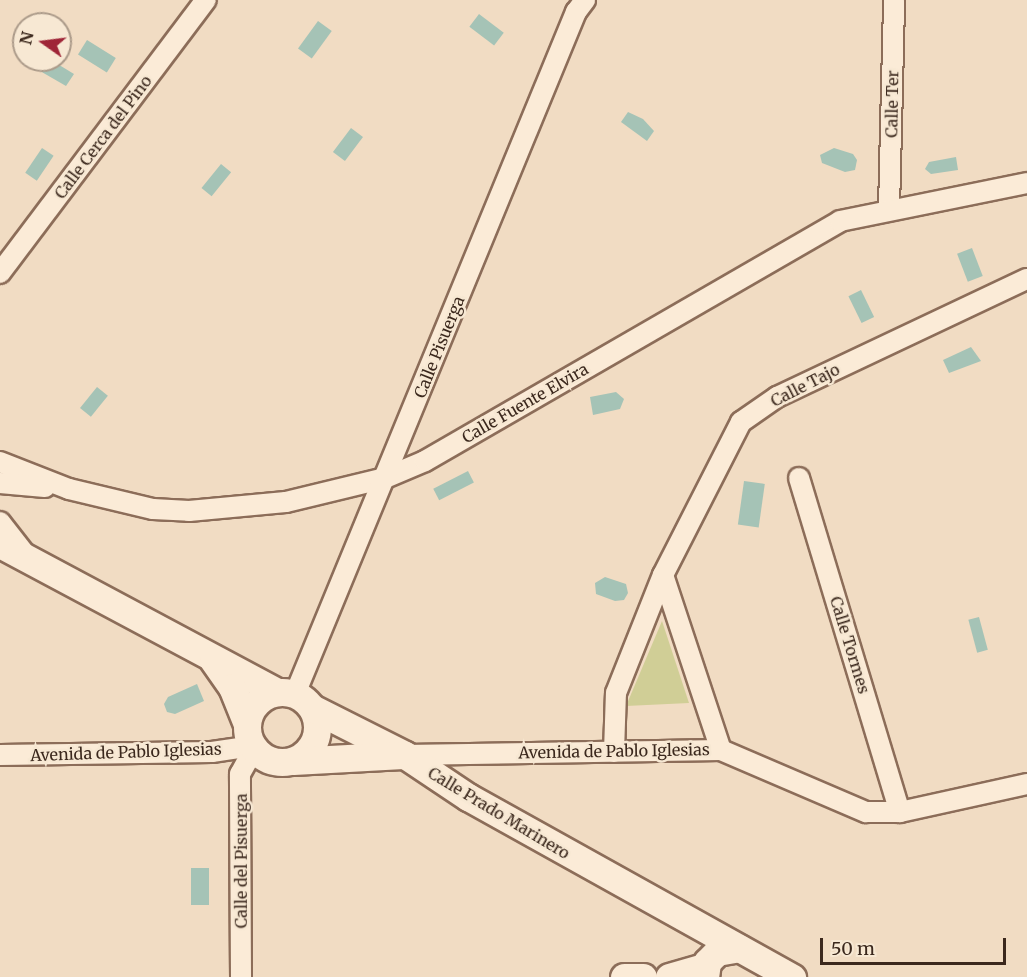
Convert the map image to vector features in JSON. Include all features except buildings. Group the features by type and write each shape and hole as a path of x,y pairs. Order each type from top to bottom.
{"street":[{"name":"Calle Cerca del Pino","path":"0,273 206,0"},
{"name":"Calle Pisuerga","path":"295,698 576,12 585,0"},
{"name":"Calle Ter","path":"889,209 894,0"},
{"name":"Calle Fuente Elvira","path":"0,462 69,489 153,508 189,511 286,502 386,478 425,461 840,221 889,209 1027,184"},
{"name":"Calle Tajo","path":"614,752 616,693 663,575 741,422 777,397 1027,279"},
{"name":"Calle Tormes","path":"799,478 900,812"},
{"path":"0,483 69,489"},
{"path":"0,522 30,560"},
{"name":"Calle Prado Marinero","path":"0,544 209,655 405,755 468,797 685,920 749,959 792,977"},
{"path":"663,575 721,750"},
{"name":"Calle Prado Marinero","path":"209,655 232,687 251,739"},
{"path":"263,698 295,698 317,723 316,739 307,753 293,761 272,760 251,739 252,709 263,698"},
{"name":"Avenida de Pablo Iglesias","path":"0,755 212,752 251,739"},
{"name":"Calle del Pisuerga","path":"241,977 240,774 251,739"},
{"name":"Avenida de Pablo Iglesias","path":"293,761 405,755 721,750 866,812 900,812 1027,784"},
{"name":"Calle Prado Marinero","path":"685,920 707,967"},
{"path":"669,977 707,967 724,948 749,959"},
{"path":"624,977 642,977"}],"shaded area":[{"path":"479,14 504,33 494,45 469,27"},
{"path":"318,21 332,31 312,58 298,49"},
{"path":"87,40 116,58 107,72 78,54"},
{"path":"42,72 71,72 74,74 66,86"},
{"path":"628,112 643,119 654,131 647,141 621,122"},
{"path":"351,128 363,137 345,161 333,152"},
{"path":"42,148 54,156 37,181 25,173"},
{"path":"834,148 853,154 857,160 855,170 845,172 822,163 820,155"},
{"path":"956,157 958,170 931,174 925,169 929,162"},
{"path":"221,164 231,172 212,196 201,188"},
{"path":"972,248 983,276 968,282 957,254"},
{"path":"861,290 874,317 862,323 848,296"},
{"path":"971,347 981,361 949,373 943,360"},
{"path":"97,387 108,396 91,417 80,408"},
{"path":"616,392 624,399 620,409 593,415 590,397"},
{"path":"468,471 474,483 439,500 433,489"},
{"path":"744,481 765,484 759,527 738,525"},
{"path":"605,577 626,584 628,593 624,600 615,601 596,594 595,583"},
{"path":"979,617 988,650 977,653 968,620"},
{"path":"662,621 689,703 626,706"},
{"path":"197,684 204,701 175,714 167,712 164,704 168,697"},
{"path":"191,868 209,868 209,905 191,905"}]}
